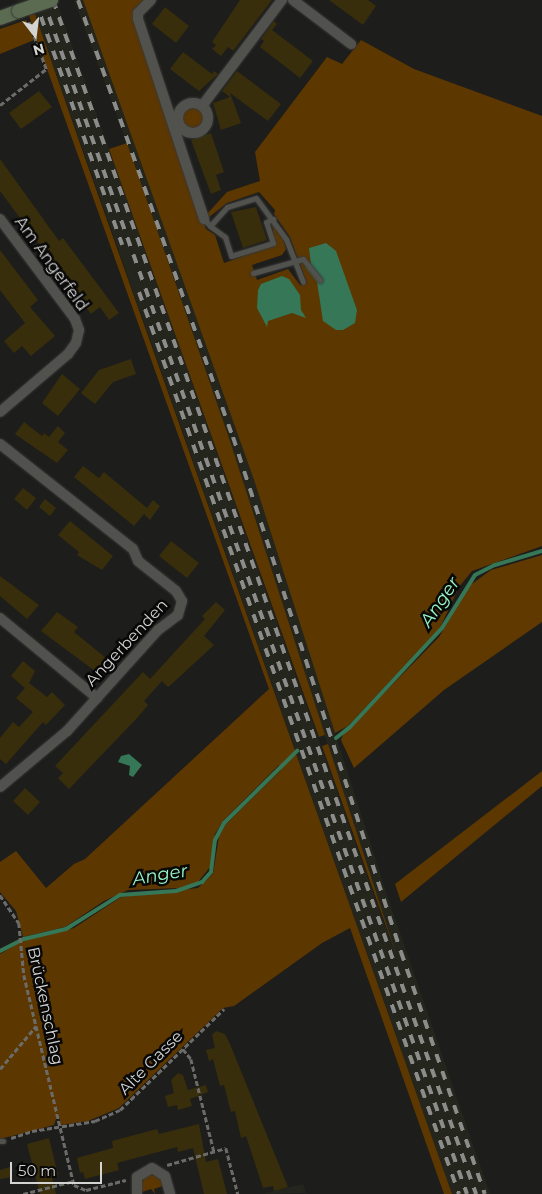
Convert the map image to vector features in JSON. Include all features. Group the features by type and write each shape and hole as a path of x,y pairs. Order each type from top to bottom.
{"main road":[{"path":"0,18 23,14 51,0"}],"street":[{"path":"151,0 140,9 138,19 175,122 207,222"},
{"path":"202,106 282,0"},
{"path":"293,0 351,44"},
{"path":"194,102 202,106 208,118 201,131 187,132 175,122 178,112 184,105 194,102"},
{"name":"Am Angerfeld","path":"0,220 75,318 79,330 76,343 68,354 0,412"},
{"name":"Angerbenden","path":"0,444 133,549 138,561 176,591 182,601 178,615 158,630 97,698 50,746 0,787"},
{"path":"0,618 97,698"},
{"path":"137,1194 135,1181 145,1170 162,1172 170,1194"}],"lane":[{"path":"273,219 266,222 273,243 231,256 225,237 207,222 227,207 256,198 273,219 303,282"},
{"path":"253,273 303,259 320,280"}],"path":[{"path":"0,106 46,69 23,14"},
{"name":"Brückenschlag","path":"0,895 17,917 36,1026 74,1181"},
{"name":"Alte Gasse","path":"1,1141 60,1126 95,1121 120,1110 224,1009"},
{"path":"0,1069 36,1026"},
{"path":"183,1049 191,1059 214,1151"},
{"path":"162,1172 168,1164 226,1148 238,1194"},
{"path":"23,1194 74,1181 80,1190 129,1180 135,1181"}],"shaded area":[{"path":"16,0 56,0 396,957 229,438 127,143 74,0 83,0 254,480 387,895 490,1194 452,1194 35,14"},
{"path":"83,0 149,0 135,13 206,229 215,235 224,263 275,245 272,224 283,239 286,249 282,255 252,265 257,280 288,269 300,285 307,283 290,237 274,214 275,210 259,192 227,203 208,218 207,214 227,192 260,181 255,152 327,57 342,64 361,40 414,69 542,116 542,546 472,571 459,587 440,628 348,726 335,733 254,480"},
{"path":"35,14 452,1194 444,1194 350,928 322,943 234,1006 223,1008 119,1108 88,1121 61,1125 58,1113 54,1125 0,1139 0,954 22,941 74,928 121,897 198,888 213,874 219,836 226,824 281,770 279,765 223,821 215,834 210,867 198,882 179,888 128,890 104,901 65,927 23,937 16,911 0,892 0,862 16,851 46,888 74,864 85,859 269,689 37,41 29,15"},
{"path":"26,20 34,40 0,54 0,29"},
{"path":"193,107 201,110 204,118 201,126 193,129 185,126 182,118 185,110"},
{"path":"127,143 229,438 325,735 319,737 109,149"},
{"path":"326,243 336,251 357,310 355,323 343,330 336,330 323,321 317,282 305,267 311,264 309,248"},
{"path":"282,276 289,279 300,295 301,310 306,318 292,313 268,321 267,327 257,308 258,290 261,284"},
{"path":"542,555 542,622 444,690 354,768 341,740 343,735 439,637 469,586 491,570"},
{"path":"328,744 397,957 322,746"},
{"path":"129,754 142,765 133,777 129,775 130,766 118,762 121,756"},
{"path":"542,771 542,786 401,902 395,884"},
{"path":"150,1174 160,1177 163,1186 154,1189 155,1194 151,1189 142,1192 141,1189 143,1178"},
{"path":"303,1184 306,1193 262,1194"}],"building":[{"path":"240,0 272,0 233,51 228,47 221,56 212,49 216,45 212,42"},
{"path":"329,0 368,0 376,6 363,25"},
{"path":"165,7 189,26 176,43 152,24"},
{"path":"274,21 277,24 272,30 313,61 300,78 260,47 264,41 261,39"},
{"path":"183,52 212,74 214,71 218,74 199,91 170,69"},
{"path":"237,71 281,104 268,121 230,93 241,123 221,130 213,103 230,97 222,91"},
{"path":"39,91 52,107 21,129 9,113"},
{"path":"211,133 224,172 216,175 221,190 211,194 191,140"},
{"path":"0,159 59,241 63,238 119,313 109,320 100,307 91,314 0,191"},
{"path":"256,207 267,240 243,248 231,212"},
{"path":"0,250 38,300 30,307 55,336 31,356 22,346 14,353 4,341 25,323 0,290"},
{"path":"131,359 136,374 113,382 95,404 81,393 99,370"},
{"path":"62,374 80,389 58,416 42,403"},
{"path":"24,422 42,436 44,433 49,437 58,426 65,433 58,442 68,450 57,463 15,434"},
{"path":"83,466 99,478 104,472 147,508 153,500 160,506 150,520 144,514 134,526 74,477"},
{"path":"23,488 36,498 27,510 14,499"},
{"path":"45,499 56,508 50,516 39,507"},
{"path":"70,521 113,556 102,570 77,555 79,552 58,535"},
{"path":"171,541 199,563 187,578 159,556"},
{"path":"0,576 39,605 27,619 0,596"},
{"path":"216,602 225,610 204,636 214,645 168,687 162,681 144,701 148,705 138,717 69,789 58,778 63,773 55,766 143,672 150,679 205,619 202,616"},
{"path":"57,612 78,627 74,632 106,658 95,671 41,631"},
{"path":"23,661 35,671 29,683 47,697 52,692 65,705 46,725 43,722 6,764 0,759 0,738 13,722 19,727 33,712 16,698 25,688 11,676"},
{"path":"25,788 40,802 28,815 13,801"},
{"path":"216,1031 225,1034 230,1044 288,1187 274,1191 273,1186 263,1188 246,1136 241,1138 235,1111 231,1112 224,1085 220,1086 213,1059 209,1061 206,1050 215,1048 212,1035"},
{"path":"178,1073 183,1075 188,1090 206,1085 208,1092 190,1099 192,1106 178,1110 177,1105 168,1107 165,1096 174,1093 171,1080"},
{"path":"199,1124 206,1162 218,1159 227,1194 204,1194 193,1148 178,1152 177,1147 117,1163 119,1170 85,1179 83,1172 80,1173 77,1158 113,1148 112,1141 157,1129 159,1134"},
{"path":"49,1138 58,1175 52,1177 56,1194 40,1194 27,1144"},
{"path":"10,1167 12,1177 0,1179 0,1170"}],"waterway":[{"name":"Anger","path":"336,738 350,727 442,628 475,575 495,565 542,551"},
{"name":"Anger","path":"0,951 24,939 66,929 120,895 176,891 202,882 211,872 215,840 224,823 297,751"}],"railway":[{"path":"35,0 122,245"},
{"path":"43,0 467,1194"},
{"path":"53,0 476,1194"},
{"path":"78,0 233,437 401,952 485,1194"},
{"path":"139,292 459,1194"}]}
